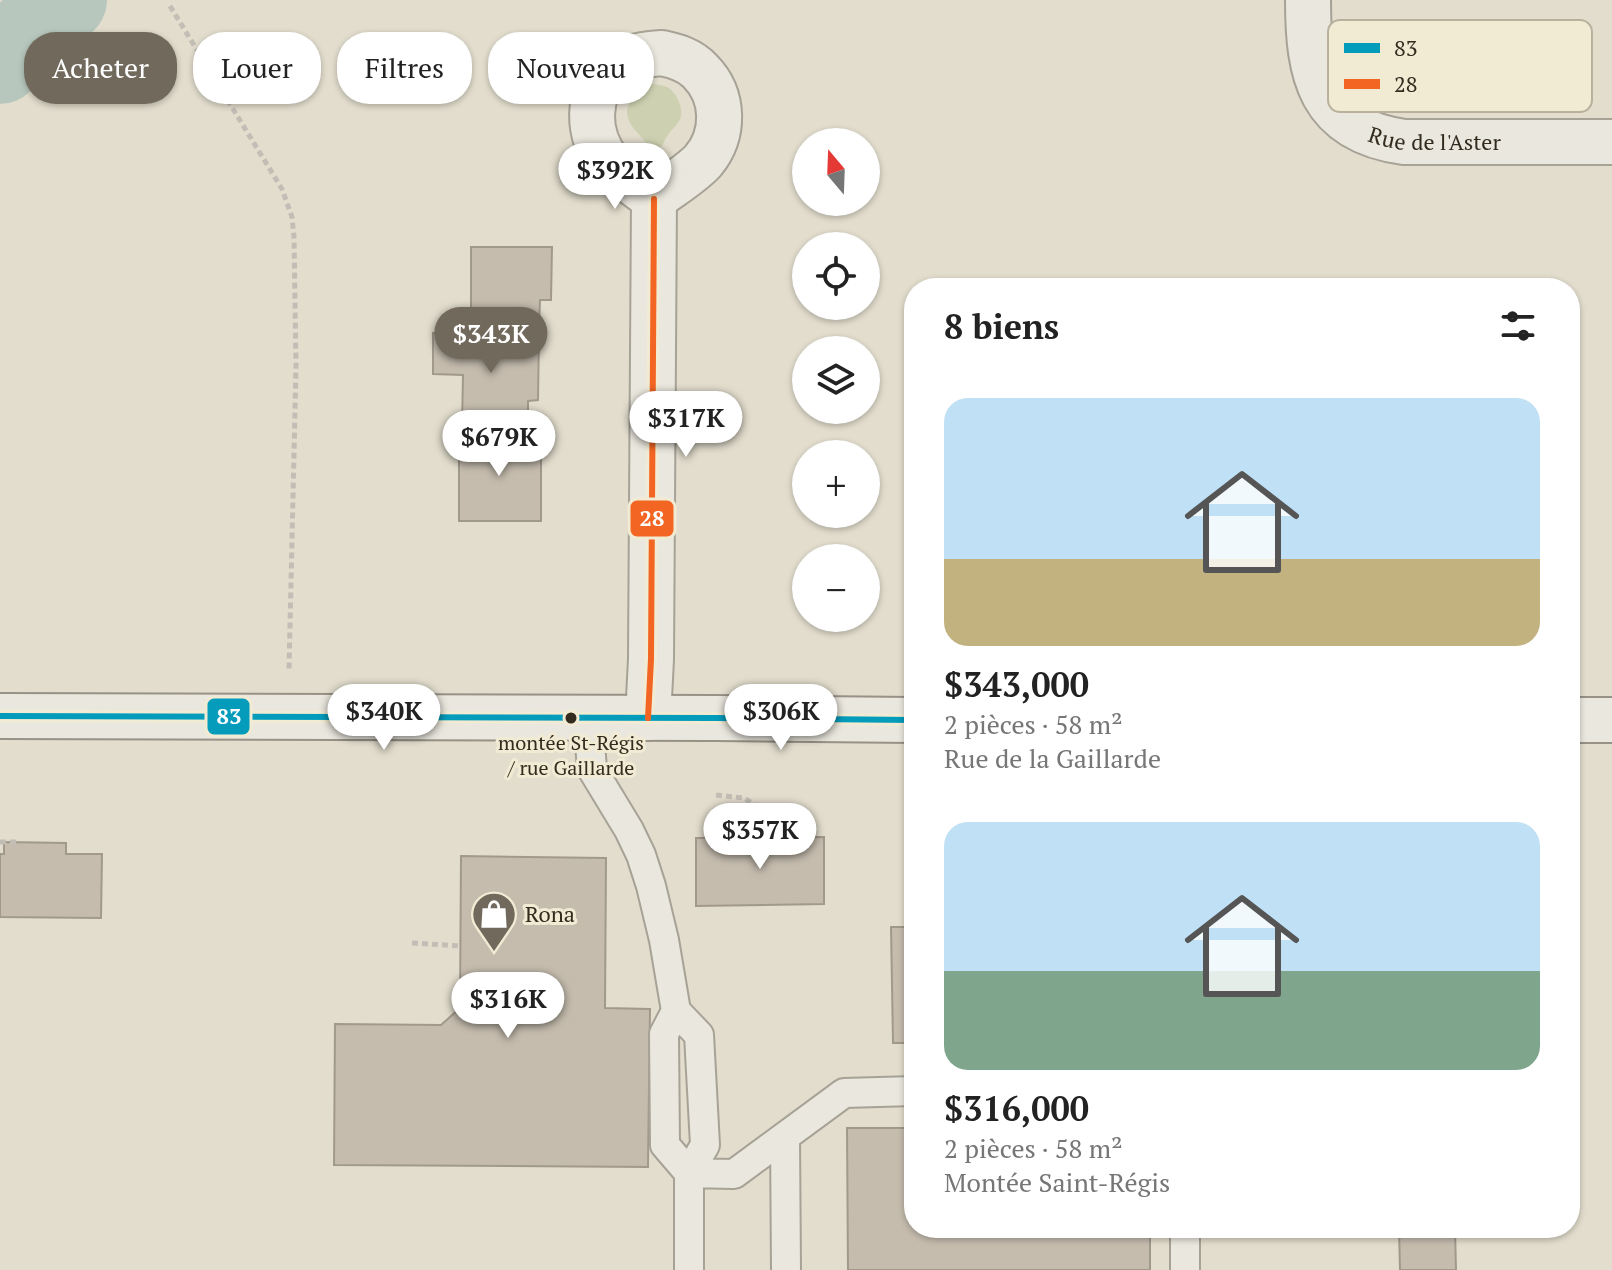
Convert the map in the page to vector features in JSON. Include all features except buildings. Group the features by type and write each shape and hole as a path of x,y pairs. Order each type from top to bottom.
{"street":[{"name":"Rue de l'Aster","path":"1308,0 1309,47 1315,76 1328,102"},
{"name":"Rue de l'Aster","path":"1336,112 1360,131 1382,139 1404,142 1612,142"},
{"path":"648,718 654,199"},
{"path":"0,716 904,720"},
{"path":"1580,720 1612,720"}],"lane":[{"path":"588,718 592,769 629,830 651,886 676,1011 699,1035 705,1145 689,1173 689,1270"},
{"path":"676,1011 664,1034 665,1145 689,1173 734,1174 844,1093 904,1091"},
{"path":"785,1137 786,1270"},
{"path":"1185,1238 1185,1270"}],"path":[{"path":"170,6 282,189 292,217 296,366 288,675"},
{"path":"716,795 744,798 771,815 779,837"},
{"path":"0,842 19,842"},
{"path":"412,943 461,946"}],"green space":[{"path":"654,84 665,86 673,92 680,104 681,116 663,145 653,151 630,122 629,104 654,104"}],"waterway":[{"path":"0,62 65,0"}],"transit line":[{"name":"28","path":"648,718 654,199"},
{"name":"83","path":"0,716 904,720"}],"place":[{"name":"montée St-Régis / rue Gaillarde","path":"571,718"},
{"name":"Rona","path":"494,953"}]}
